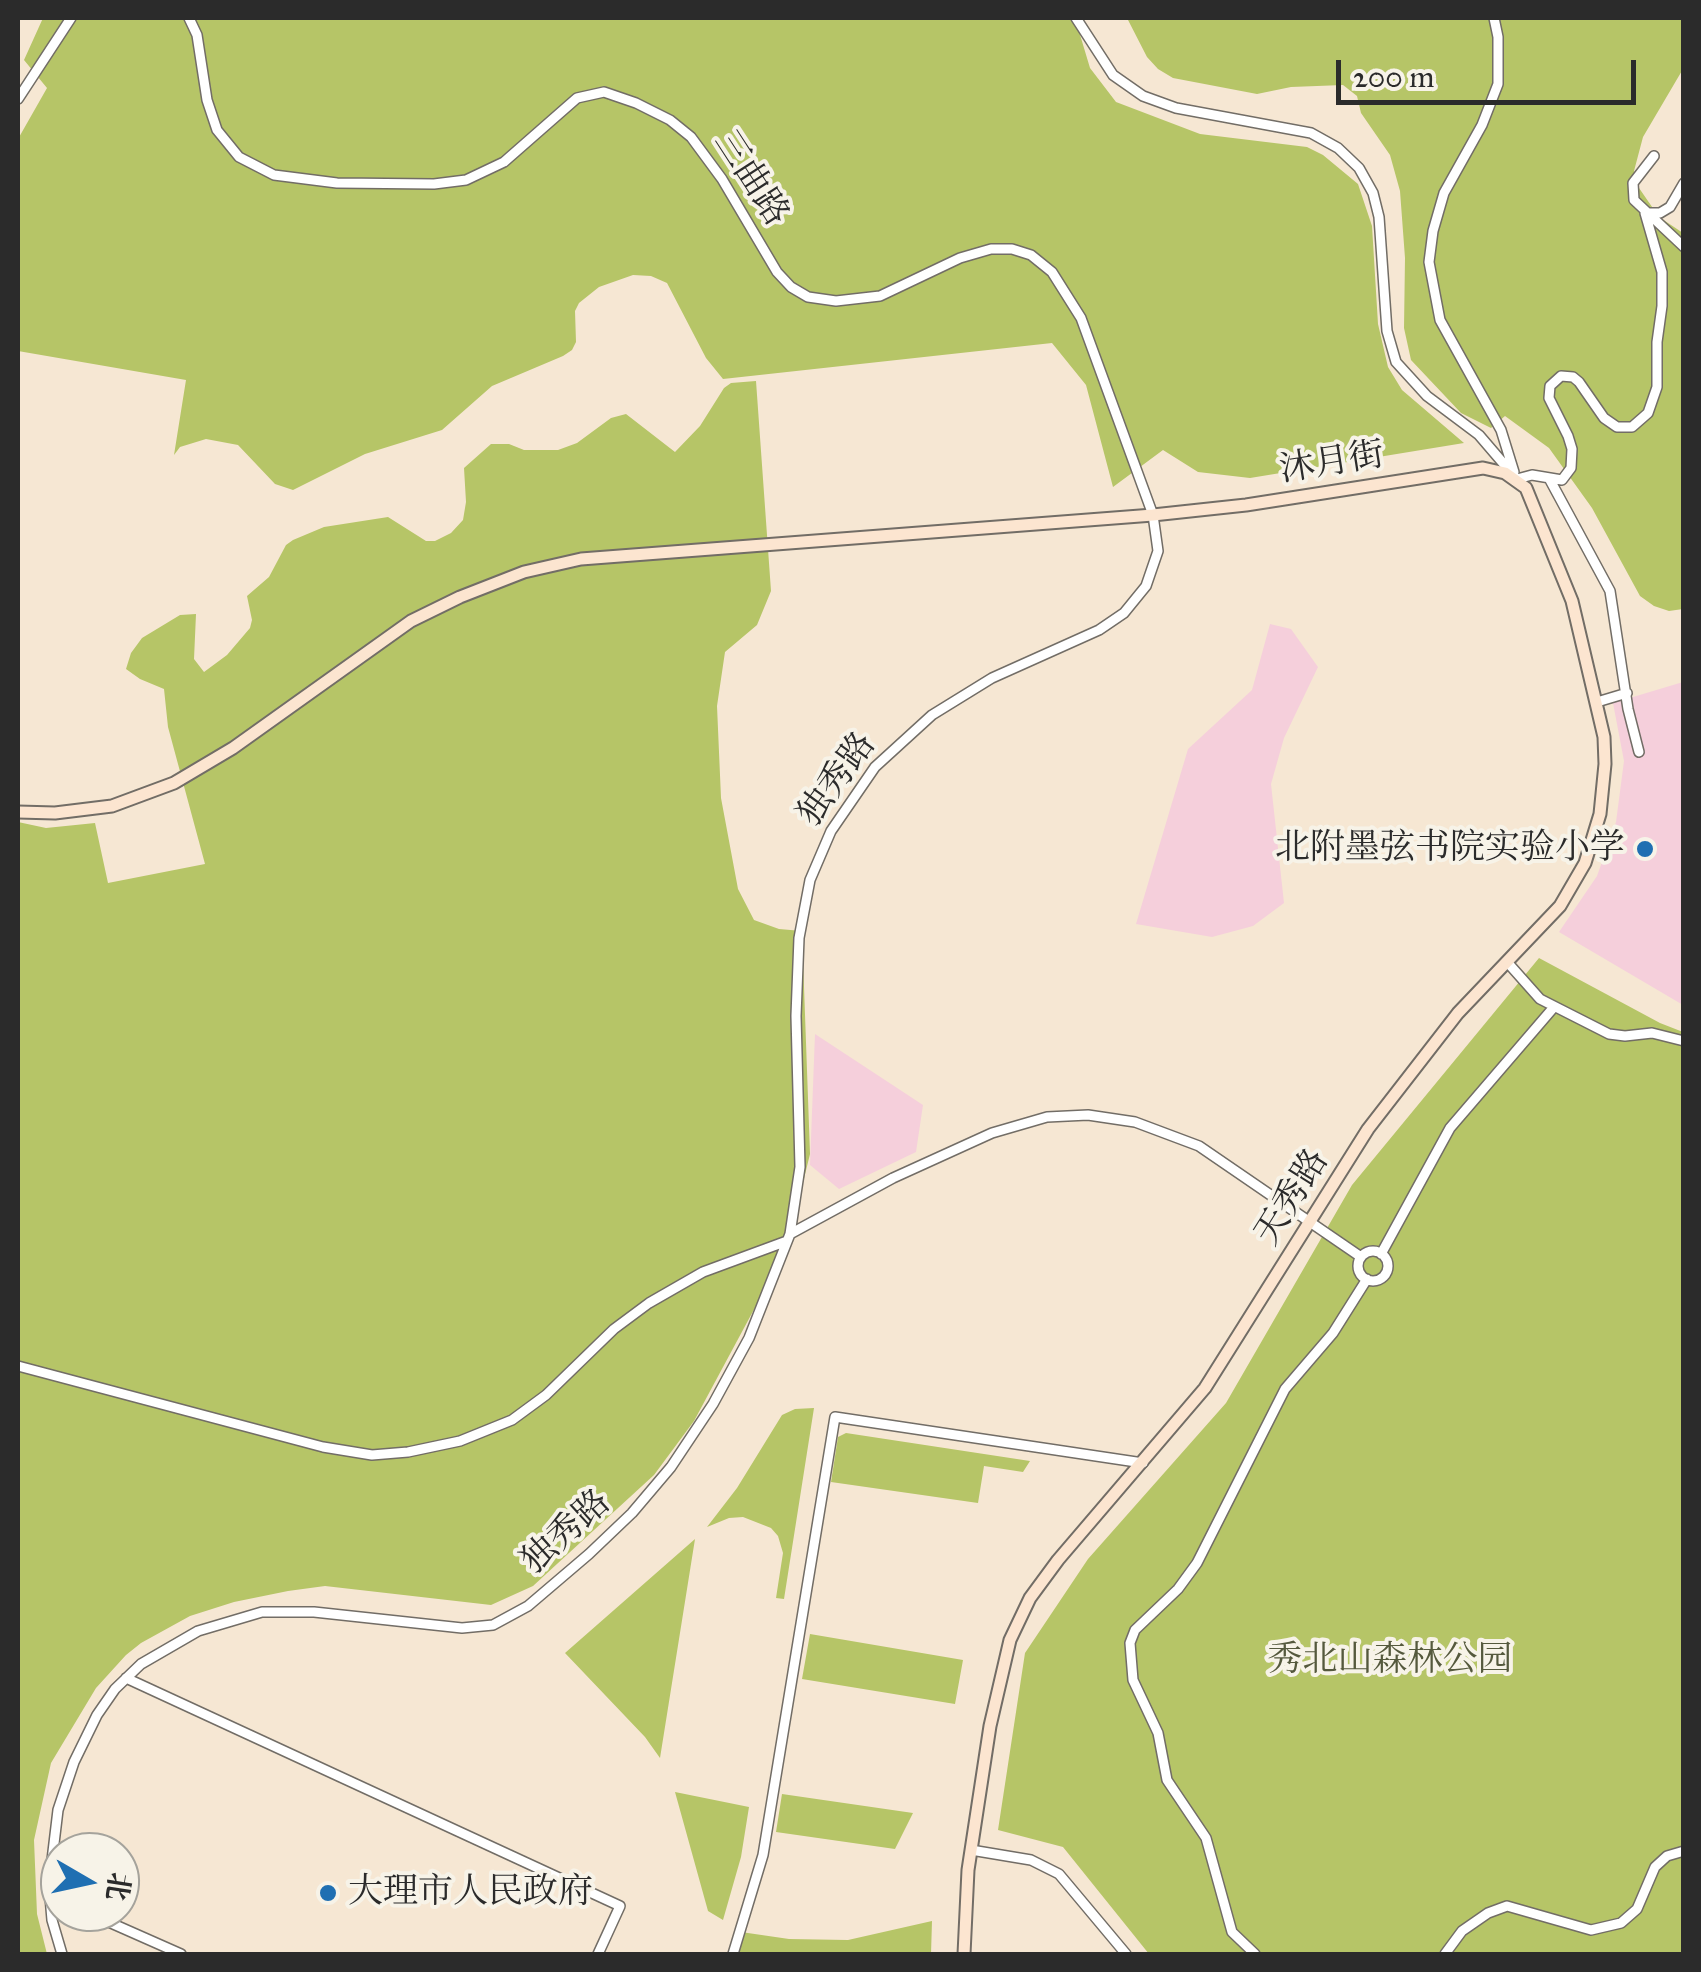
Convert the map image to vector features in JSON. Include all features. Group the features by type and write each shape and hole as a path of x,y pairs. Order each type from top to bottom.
{"main road":[{"name":"沐月街","path":"1153,515 1246,505 1484,468 1517,479"},
{"name":"天秀路","path":"964,1954 971,1850 990,1726 1010,1640 1030,1598 1205,1388 1368,1129 1458,1013 1560,906 1585,863 1600,814 1606,764 1597,702 1560,564 1532,499 1517,479"},
{"path":"18,812 55,813 112,806 174,783 233,748 410,622 524,572 581,559 650,552 1153,515"}],"street":[{"path":"18,99 70,18"},
{"name":"三曲路","path":"190,18 198,36 207,100 217,130 240,157 274,174 337,183 434,184 466,180 504,162 577,98 595,92 608,93 670,120 691,137 722,178 777,272 808,297 836,301 880,296 960,258 991,249 1012,249 1031,255 1052,272 1081,318 1153,515"},
{"path":"1076,18 1113,75 1144,96 1176,108 1311,133 1338,148 1359,168 1379,217 1387,331 1396,362 1428,396 1479,435 1517,479"},
{"path":"1494,18 1498,84 1482,125 1444,193 1433,231 1430,262 1440,320 1501,430 1517,479"},
{"path":"1654,156 1633,183 1634,200 1684,247"},
{"path":"1645,213 1670,207 1684,183"},
{"path":"1517,479 1532,476 1562,480 1567,476 1572,460 1568,436 1549,398 1554,380 1573,377 1604,418 1616,427 1632,427 1648,413 1655,400 1662,272 1645,213"},
{"path":"1550,480 1610,591 1639,752"},
{"name":"独秀路","path":"54,1832 64,1792 97,1715 126,1678 184,1637 253,1613 314,1612 462,1628 493,1625 514,1615 610,1535 671,1467 713,1404 748,1338 788,1238 800,1167 796,1016 800,938 810,880 831,830 875,767 932,714 992,678 1099,630 1130,608 1156,564 1158,538 1153,515"},
{"path":"1597,702 1627,693"},
{"path":"1508,963 1540,998 1609,1034 1652,1033 1684,1041"},
{"path":"1381,1254 1450,1128 1554,1007"},
{"path":"18,1366 324,1447 372,1454 460,1442 512,1420 546,1395 648,1302 703,1272 788,1238 892,1178 992,1133 1033,1120 1075,1115 1136,1122 1179,1136 1240,1171 1361,1257"},
{"path":"1372,1252 1381,1254 1386,1273 1378,1280 1367,1280 1359,1271 1361,1257 1372,1252"},
{"path":"1254,1954 1232,1932 1206,1838 1167,1780 1158,1733 1133,1680 1130,1643 1135,1630 1168,1600 1197,1563 1285,1389 1332,1333 1367,1280"},
{"path":"733,1954 763,1855 835,1417 1143,1463"},
{"path":"126,1678 620,1906 598,1954"},
{"path":"971,1850 1032,1860 1059,1874 1126,1954"},
{"path":"1445,1954 1462,1930 1502,1907 1518,1907 1592,1930 1621,1924 1637,1910 1656,1867 1668,1856 1684,1851"},
{"path":"132,1932 182,1954"}],"shaded area":[{"path":"1270,624 1291,629 1318,667 1284,738 1271,784 1284,903 1253,926 1212,937 1136,924 1188,749 1252,690"},
{"name":"北附墨弦书院实验小学","path":"1683,682 1683,1005 1559,932 1597,876 1616,822 1624,761 1613,703"},
{"path":"815,1034 923,1105 916,1152 839,1189 810,1165"}],"green space":[{"path":"43,18 1075,18 1090,68 1116,102 1200,134 1307,147 1358,184 1372,226 1378,324 1388,367 1402,390 1464,443 1250,478 1198,472 1163,450 1113,487 1086,385 1052,343 723,379 706,358 667,283 651,276 633,275 599,287 579,303 575,311 576,342 563,356 492,386 442,430 365,454 293,490 275,484 238,445 206,439 180,447 174,455 186,380 18,351 18,139 47,88 24,60"},
{"path":"1127,18 1683,18 1683,69 1643,137 1634,171 1639,188 1659,217 1683,233 1683,609 1669,611 1640,596 1592,508 1549,448 1505,416 1491,428 1461,413 1411,360 1404,328 1405,258 1400,191 1390,155 1361,113 1357,96 1343,85 1291,87 1257,94 1173,78 1147,57"},
{"path":"756,381 771,591 757,625 725,652 717,706 721,798 738,889 754,920 779,929 802,931 810,1154 787,1248 694,1421 654,1475 533,1586 491,1605 325,1586 288,1591 190,1616 126,1655 96,1688 51,1763 34,1840 37,1914 47,1954 18,1954 18,822 46,828 95,823 108,883 205,864 168,727 164,689 126,669 142,638 180,615 196,614 194,659 204,672 227,655 250,628 247,596 269,577 286,545 293,540 324,527 388,517 426,541 435,541 451,533 463,520 464,468 491,444 509,444 524,450 558,450 577,443 611,418 626,414 675,452 700,426 731,383"},
{"name":"秀北山森林公园","path":"1539,958 1683,1032 1683,1954 1149,1954 1063,1847 998,1830 1025,1653 1088,1559 1226,1403 1352,1185"},
{"path":"814,1408 784,1599 776,1598 783,1553 771,1528 743,1517 707,1527 737,1488 782,1415 795,1409"},
{"path":"846,1433 1030,1461 1023,1472 984,1466 978,1503 831,1482 838,1437"},
{"path":"695,1539 660,1758 565,1653"},
{"path":"810,1634 963,1660 955,1704 802,1679"},
{"path":"675,1792 749,1807 741,1857 723,1920 708,1911"},
{"path":"782,1794 913,1813 895,1849 776,1832"},
{"path":"932,1921 931,1954 734,1954 741,1932 789,1939 848,1940"}],"place":[{"name":"北附墨弦书院实验小学","path":"1645,849"},
{"name":"大理市人民政府","path":"328,1893"}]}
